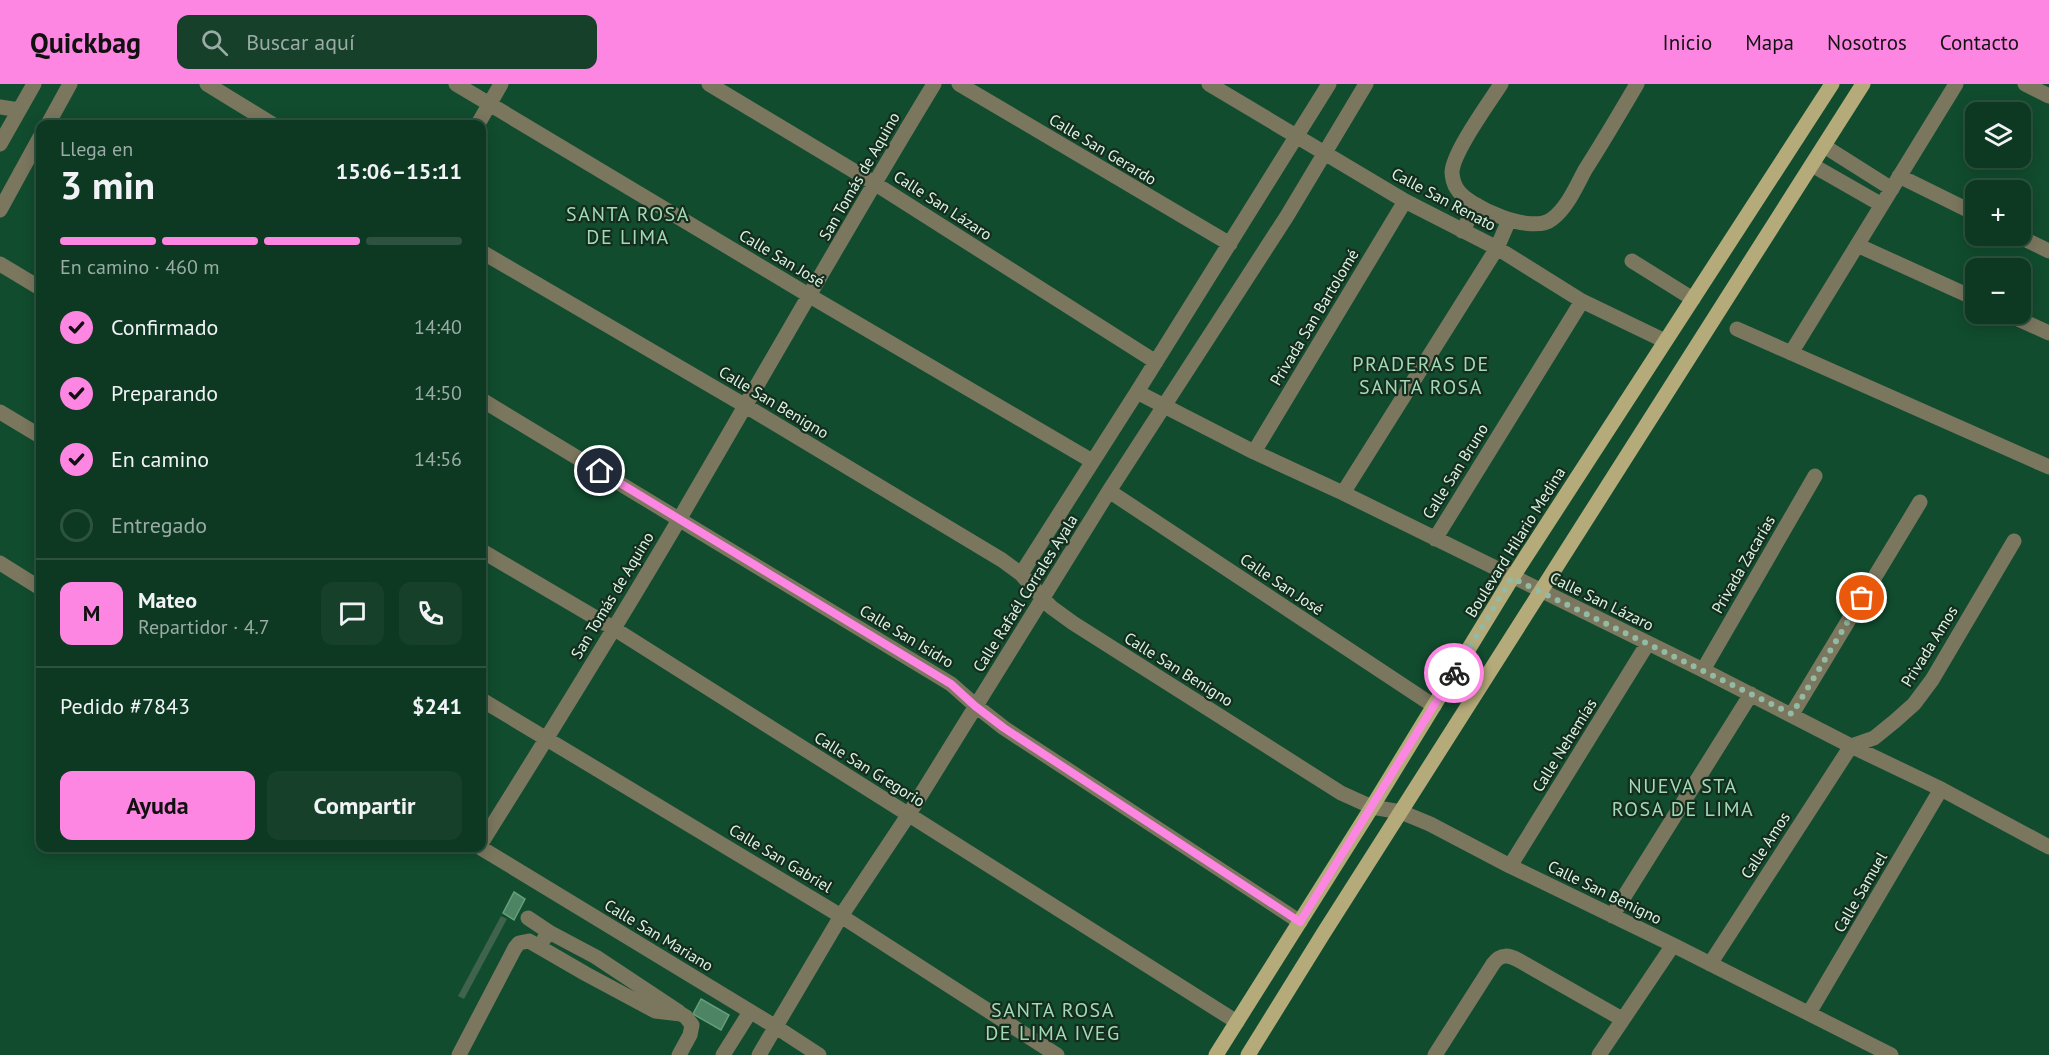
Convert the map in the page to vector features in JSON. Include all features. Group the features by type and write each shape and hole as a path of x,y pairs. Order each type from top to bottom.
{"main road":[{"name":"Boulevard Hilario Medina","path":"1216,1055 1512,578 1832,84"},
{"path":"1248,1055 1319,939 1863,84"}],"street":[{"path":"0,144 34,84"},
{"path":"50,120 70,84"},
{"path":"207,84 266,120"},
{"name":"Calle San José","path":"456,84 810,296 1092,461"},
{"path":"480,120 501,84"},
{"name":"Calle San Lázaro","path":"709,84 874,183 1156,362"},
{"name":"San Tomás de Aquino","path":"486,836 680,518 744,405 934,84"},
{"name":"Calle San Gerardo","path":"959,84 1230,244"},
{"name":"Calle San Renato","path":"1209,84 1405,201 1497,248 1582,301 1665,341"},
{"name":"Calle Rafaél Corrales Ayala","path":"1021,574 1329,84"},
{"name":"Calle Rafaél Corrales Ayala","path":"759,1055 842,916 909,814 1109,491 1326,153 1366,84"},
{"path":"1501,84 1461,150 1452,171 1458,191 1477,205 1509,220 1537,224 1550,221 1559,212 1637,84"},
{"path":"1791,353 1956,84"},
{"path":"2025,84 2049,96"},
{"path":"0,107 19,110"},
{"path":"0,210 36,144"},
{"path":"1824,146 1895,183 1965,210"},
{"path":"1812,165 1882,205"},
{"name":"Privada San Bartolomé","path":"1254,452 1405,201"},
{"path":"1462,231 1477,205"},
{"path":"1343,493 1497,248 1509,220"},
{"path":"2031,242 2049,251"},
{"path":"1857,245 1965,294"},
{"name":"Calle San Benigno","path":"486,254 744,405 1002,560 1021,574 1043,598 1073,623 1341,793 1372,807 1401,812 1430,824 1891,1055"},
{"path":"1632,261 1693,299"},
{"path":"0,264 36,286"},
{"name":"Calle San Bruno","path":"1435,538 1582,301"},
{"path":"2029,324 2049,333"},
{"path":"1737,329 2049,467"},
{"name":"Calle San Lázaro","path":"1137,392 1254,452 1343,493 1792,714 1851,746 1941,789 2049,847"},
{"name":"Calle San Isidro","path":"486,402 951,684 1004,728 1300,922"},
{"path":"0,412 36,434"},
{"name":"Privada Zacarías","path":"1703,670 1815,476"},
{"name":"Calle San José","path":"1109,491 1434,706"},
{"path":"1792,714 1920,502"},
{"name":"Privada Amos","path":"1851,746 1874,738 1914,704 1932,680 2014,541"},
{"name":"Calle San Gregorio","path":"486,553 613,628 1237,1022"},
{"path":"0,563 36,586"},
{"name":"Calle Nehemías","path":"1510,866 1648,643"},
{"path":"1612,916 1751,694"},
{"name":"Calle San Gabriel","path":"486,702 842,916 1057,1055"},
{"name":"Calle Amos","path":"1710,964 1851,746"},
{"name":"Calle Samuel","path":"1809,1013 1941,789"},
{"name":"Calle San Mariano","path":"486,851 819,1055"},
{"path":"528,918 596,957 628,987"},
{"path":"540,947 549,932"},
{"path":"459,1055 515,948 524,941 529,941 586,974 628,987 686,1017 692,1025 690,1035 679,1055"},
{"path":"1599,1055 1673,945"},
{"path":"1435,1055 1493,964 1502,956 1520,961 1622,1019"},
{"path":"586,974 596,957"},
{"path":"723,1055 750,1012"}],"green space":[{"path":"501,916 507,919 464,999 458,996"}],"building":[{"path":"514,892 525,899 514,920 503,913"},
{"path":"701,999 729,1015 721,1030 693,1014"}],"way so far":[{"path":"1454,673 1512,578 1792,714 1862,598"}],"district":[{"name":"SANTA ROSA DE LIMA","path":"628,226"},
{"name":"PRADERAS DE SANTA ROSA","path":"1421,376"},
{"name":"NUEVA STA ROSA DE LIMA","path":"1683,798"},
{"name":"SANTA ROSA DE LIMA IVEG","path":"1053,1022"}],"route":[{"path":"600,471 951,684 1004,728 1300,922 1454,673"}]}
